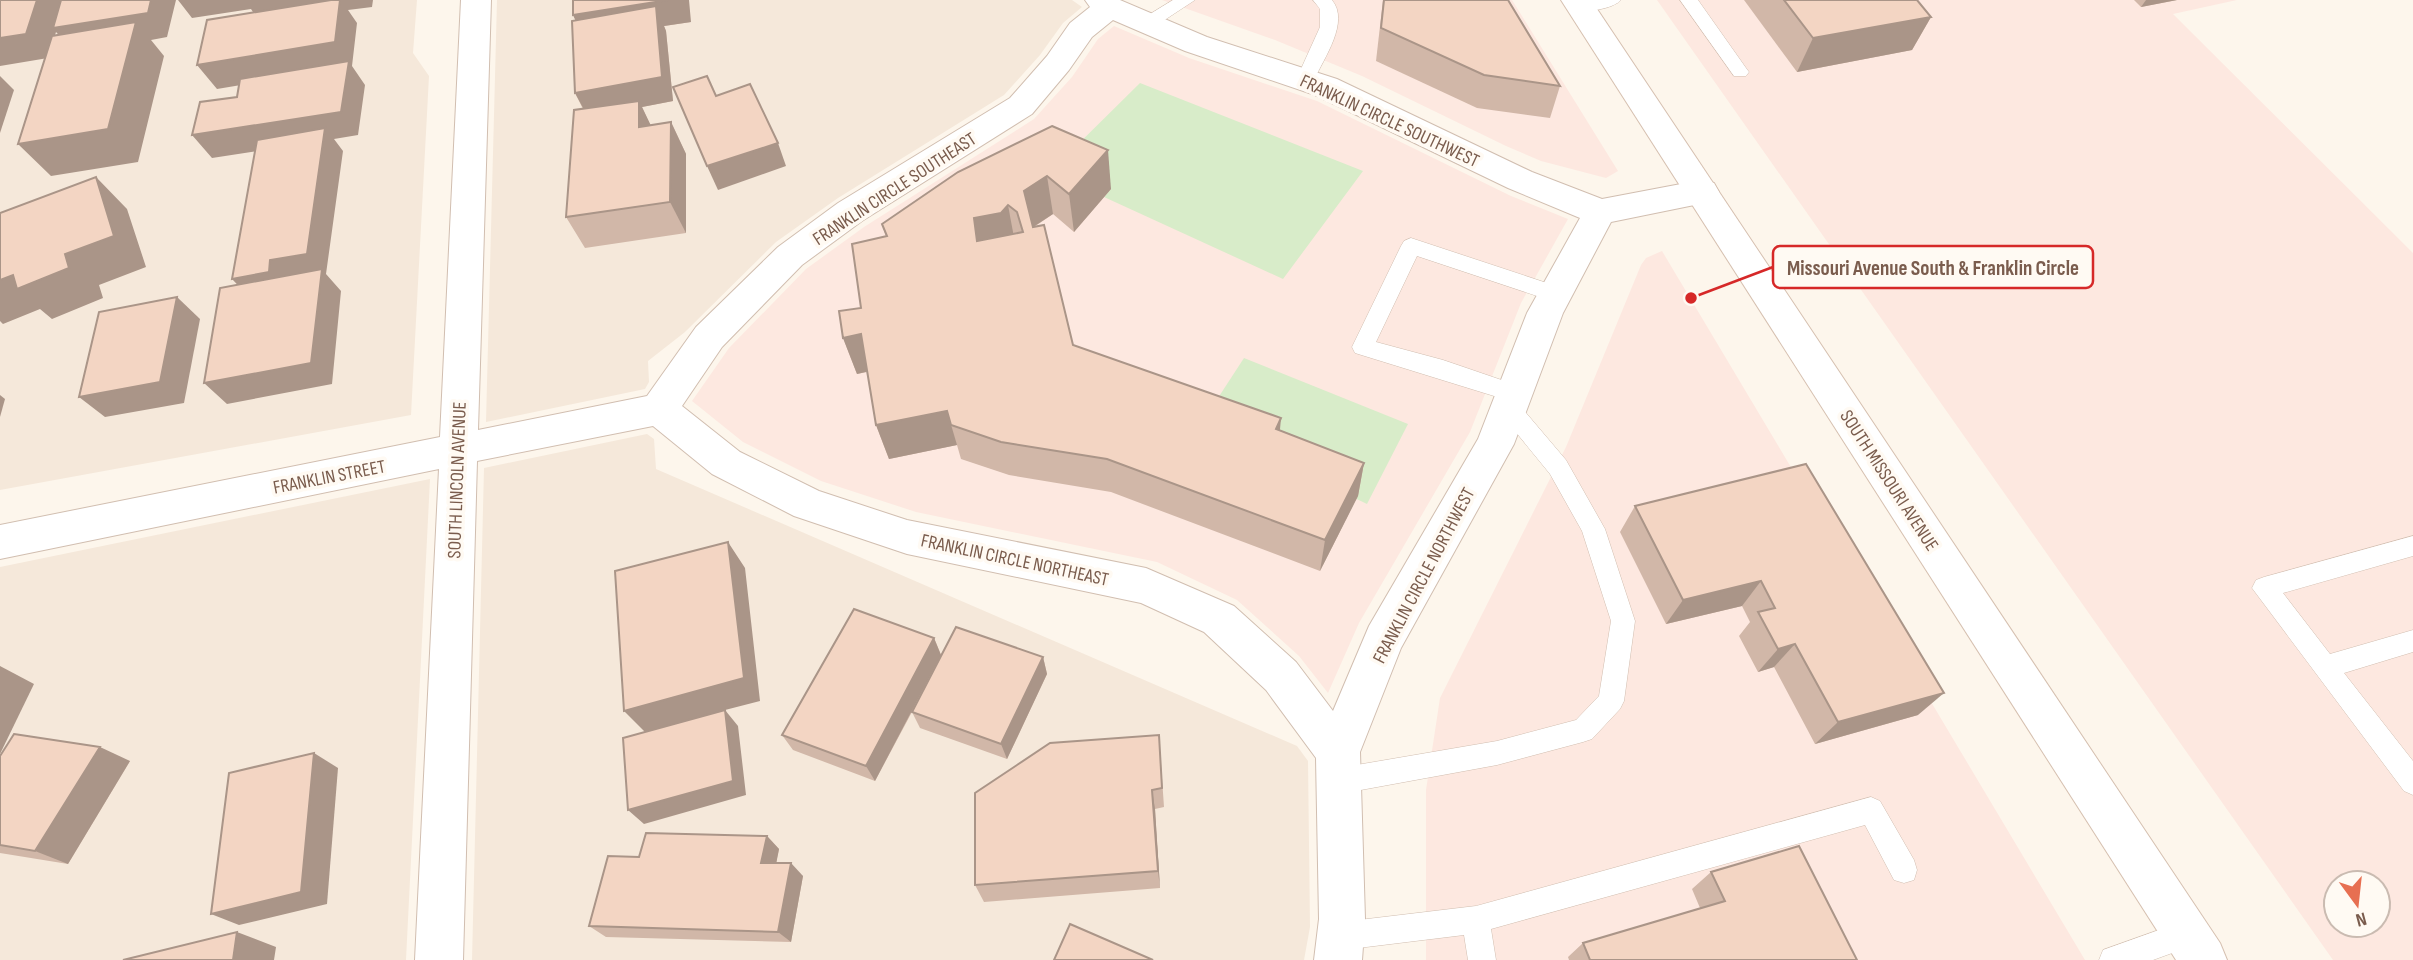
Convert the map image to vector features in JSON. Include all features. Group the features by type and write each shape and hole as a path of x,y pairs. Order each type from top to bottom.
{"street":[{"name":"SOUTH LINCOLN AVENUE","path":"439,960 476,0"},
{"name":"FRANKLIN CIRCLE SOUTHWEST","path":"1105,3 1196,44 1326,87 1520,180 1600,212"},
{"name":"FRANKLIN CIRCLE SOUTHEAST","path":"659,409 709,337 790,256 850,212 1021,106 1105,3"},
{"name":"SOUTH MISSOURI AVENUE","path":"1578,3 2195,947"},
{"path":"1600,212 1702,192"},
{"name":"FRANKLIN CIRCLE NORTHWEST","path":"1340,948 1338,767 1384,639 1495,444 1545,313 1600,212"},
{"name":"FRANKLIN STREET","path":"0,542 659,409"},
{"name":"FRANKLIN CIRCLE NORTHEAST","path":"659,409 726,463 808,504 907,537 1146,586 1219,619 1281,676 1338,767"}],"lane":[{"path":"1147,23 1186,0"},
{"path":"1305,80 1329,27 1329,8 1322,0"},
{"path":"1578,3 1612,0"},
{"path":"1689,0 1740,72"},
{"path":"1338,767 1497,753 1583,730 1611,701 1623,621 1593,529 1558,467 1511,400 1443,369 1363,347 1411,246 1555,294"},
{"path":"2413,546 2264,588 2325,667 2402,750 2413,782"},
{"path":"2325,667 2413,641"},
{"path":"1340,948 1476,920 1871,810 1904,870"},
{"path":"1476,920 1482,960"},
{"path":"2113,960 2195,947"}],"shaded area":[{"path":"0,0 417,0 413,53 429,76 411,415 0,490"},
{"path":"497,0 1072,0 1082,7 1063,23 1040,55 1004,95 838,198 776,242 685,332 648,361 649,382 645,389 486,422"},
{"path":"1162,0 1512,0 1618,171 1606,178 1541,161 1362,76 1275,40"},
{"path":"1657,0 2237,0 2173,14 2413,253 2413,960 2333,960"},
{"path":"1114,26 1189,58 1317,101 1511,196 1568,219 1521,303 1470,432 1359,623 1328,693 1299,656 1237,600 1157,562 916,512 821,481 743,442 692,401 729,348 806,269 864,227 1034,119 1072,77 1098,39"},
{"path":"1662,251 2085,960 1426,960 1426,790 1440,698 1566,447 1641,265 1646,258"},
{"path":"647,434 654,439 656,469 1297,746 1308,761 1310,927 1304,960 472,960 484,468"},
{"path":"430,479 406,960 0,960 0,567"}],"green space":[{"path":"1140,83 1363,171 1283,279 1104,197 1111,189 1057,165"},
{"path":"1244,358 1408,424 1367,504 1201,424"}],"building":[{"path":"0,0 37,0 26,34 0,38"},
{"path":"61,0 151,0 148,13 53,28"},
{"path":"340,0 335,42 197,65 207,20"},
{"path":"573,0 668,0 573,15"},
{"path":"1384,0 1508,0 1560,86 1484,75 1381,28"},
{"path":"1784,0 1917,0 1931,17 1813,38"},
{"path":"656,6 662,77 575,93 572,21"},
{"path":"136,22 108,129 18,144 52,36"},
{"path":"349,61 341,112 192,135 200,102 237,97 240,79"},
{"path":"707,76 716,96 750,84 778,143 707,166 673,87"},
{"path":"639,101 639,127 671,122 670,202 566,217 574,110"},
{"path":"1052,126 1108,150 1069,194 1047,176 1024,191 1033,227 1044,225 1073,345 1281,418 1276,429 1364,463 1325,540 1107,459 1001,442 951,425 947,411 876,425 861,334 843,338 839,311 861,308 852,244 887,236 882,224 958,172","holes":["1008,205 1017,212 1023,232 977,241 974,218 1001,213"]},
{"path":"325,128 307,254 270,260 269,272 232,279 257,140"},
{"path":"96,177 114,236 65,254 69,268 17,289 13,275 0,280 0,213"},
{"path":"322,269 311,363 204,383 220,288"},
{"path":"177,297 160,382 79,397 99,312"},
{"path":"1806,464 1944,693 1838,722 1795,644 1778,649 1758,612 1775,608 1761,581 1683,600 1635,506"},
{"path":"728,542 744,678 624,711 615,571"},
{"path":"854,609 934,638 866,766 782,735"},
{"path":"956,627 1043,657 1001,744 912,712"},
{"path":"725,710 733,781 628,810 623,738"},
{"path":"14,734 100,747 35,851 0,845 0,756"},
{"path":"1159,735 1162,788 1152,790 1158,871 975,885 975,793 1050,743"},
{"path":"314,753 301,892 211,914 229,773"},
{"path":"646,833 767,836 761,863 791,863 778,932 589,926 608,856 639,857"},
{"path":"1799,846 1857,960 1590,960 1583,943 1725,901 1711,872"},
{"path":"1070,924 1153,960 1054,960"},
{"path":"237,932 233,960 123,960"}],"place":[{"name":"Missouri Avenue South & Franklin Circle","path":"1691,298"}]}
